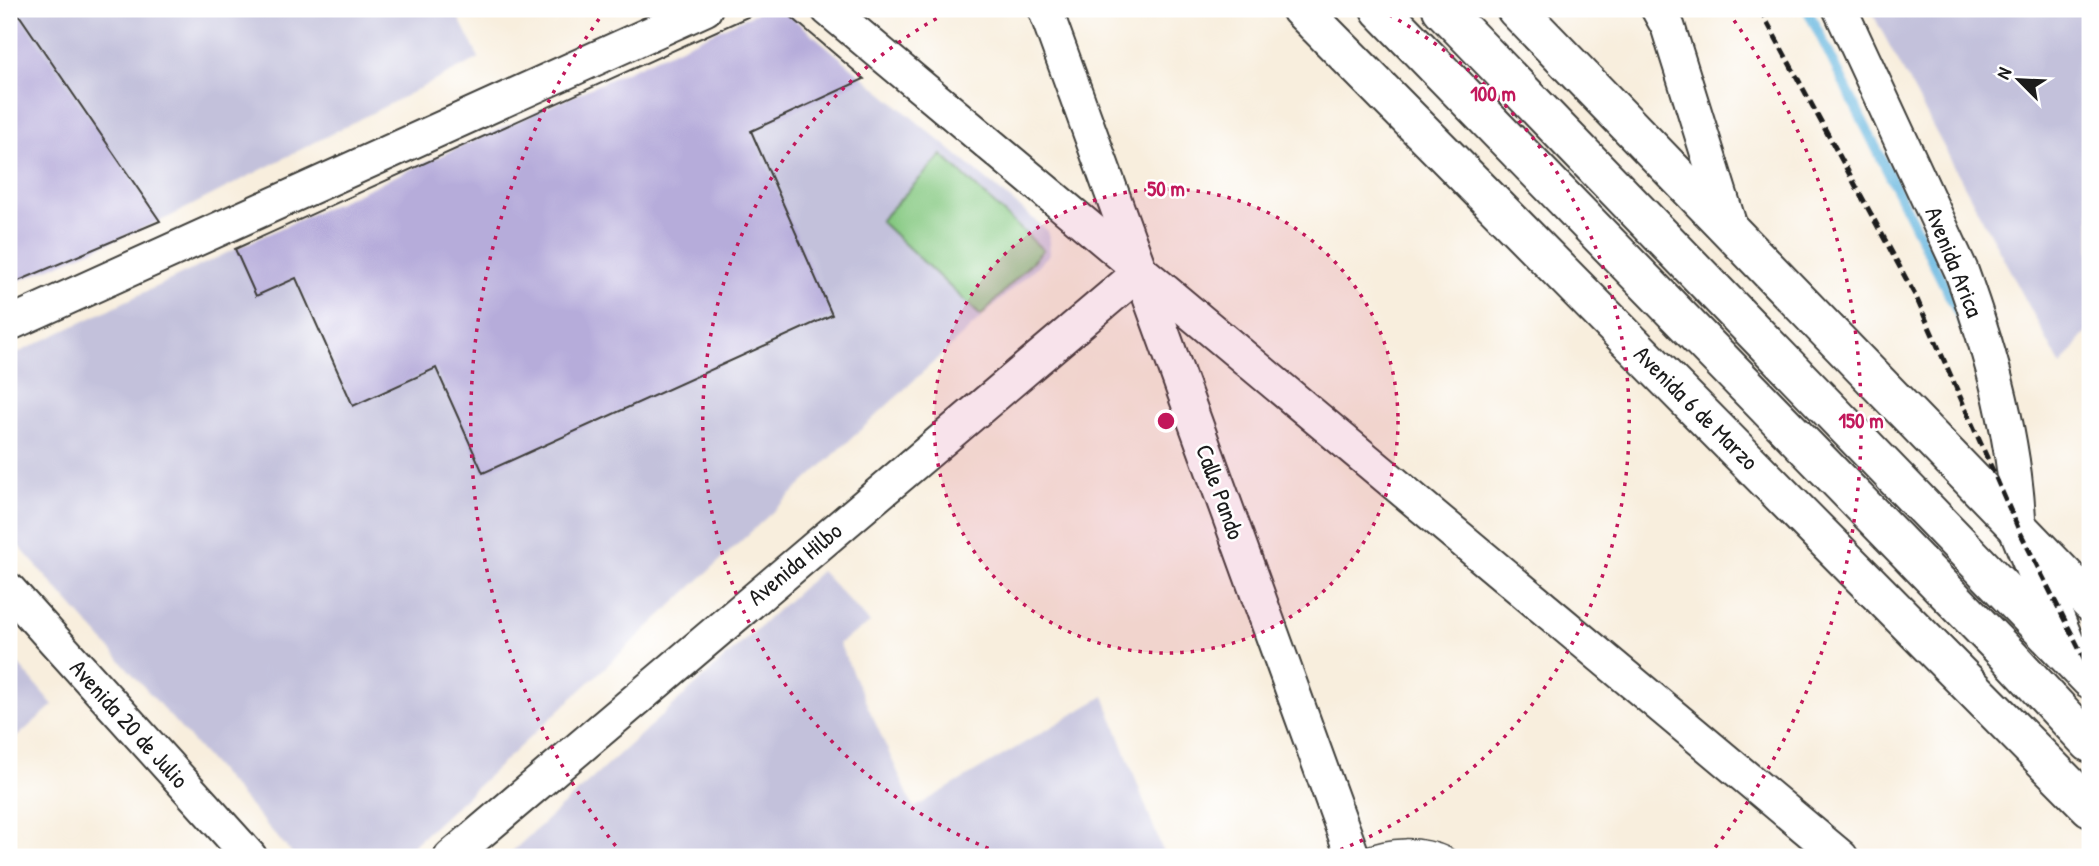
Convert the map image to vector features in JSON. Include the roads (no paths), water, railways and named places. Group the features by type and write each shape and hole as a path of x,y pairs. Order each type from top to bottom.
{"main road":[{"name":"Avenida 6 de Marzo","path":"1380,9 1998,644 2090,743"},
{"path":"1442,9 2084,660"},
{"path":"1516,9 2090,602"},
{"name":"Avenida 6 de Marzo","path":"1308,14 2090,807"},
{"path":"2019,530 2084,660"}],"street":[{"path":"9,324 705,9"},
{"path":"828,9 1842,857"},
{"name":"Calle Pando","path":"1045,9 1353,857"},
{"path":"1658,9 1668,27 1732,232"},
{"name":"Avenida Arica","path":"1840,9 1961,270 1976,310 2012,455 2019,530"},
{"name":"Avenida Hilbo","path":"451,857 1140,271"},
{"name":"Avenida 20 de Julio","path":"9,590 250,857"}],"lane":[{"path":"1364,857 1399,848 1427,850 1447,857"}],"waterway":[{"path":"1807,9 1964,325"}],"railway":[{"path":"1760,9 1916,297 2019,530 2090,670"}]}
